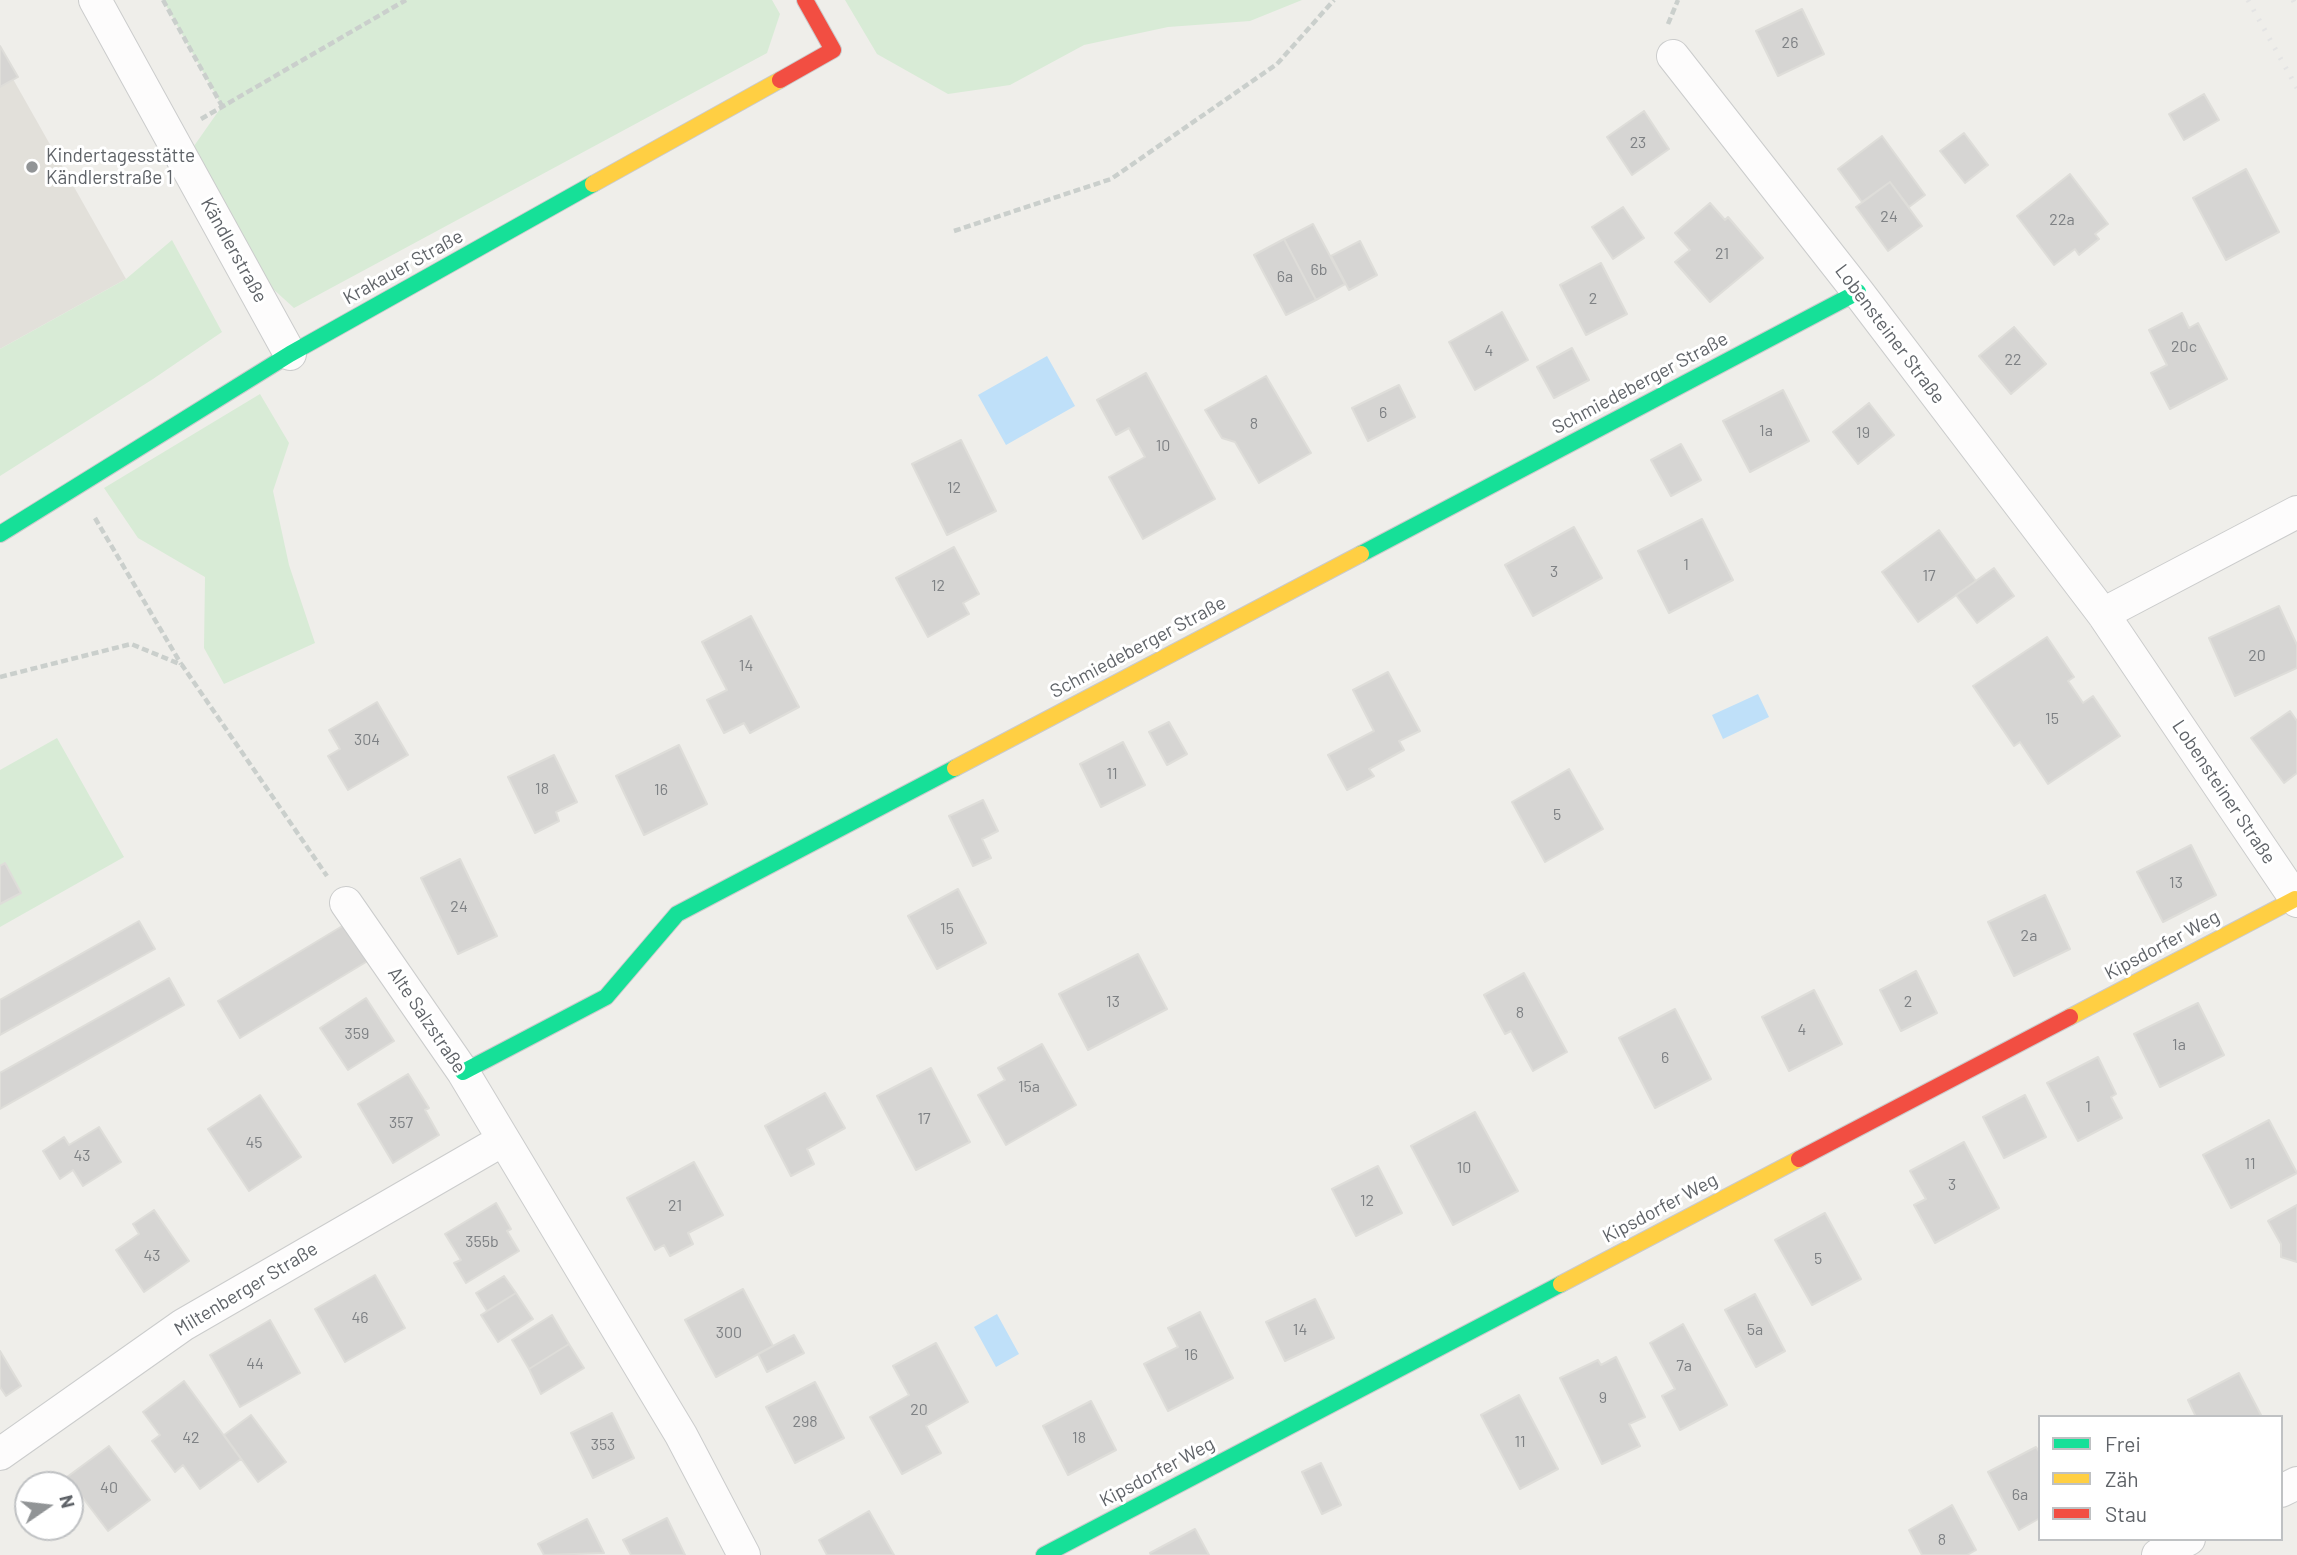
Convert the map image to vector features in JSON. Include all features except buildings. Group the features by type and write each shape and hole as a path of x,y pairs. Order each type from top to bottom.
{"street":[{"name":"Kändlerstraße","path":"95,0 290,354"},
{"name":"Krakauer Straße","path":"0,534 290,354 833,50 805,0"},
{"name":"Lobensteiner Straße","path":"1673,56 1858,292 2103,614 2296,900"},
{"name":"Schmiedeberger Straße","path":"463,1072 606,997 677,914 1858,292"},
{"path":"2103,614 2297,512"},
{"name":"Kipsdorfer Weg","path":"1044,1555 2296,900"},
{"name":"Alte Salzstraße","path":"346,903 463,1072 681,1435 744,1555"},
{"name":"Miltenberger Straße","path":"0,1454 183,1325 503,1140"},
{"path":"2158,1555 2185,1541"}],"path":[{"path":"163,0 222,106"},
{"path":"171,136 406,0"},
{"path":"954,230 1111,178 1277,64 1334,0"},
{"path":"76,485 182,665 346,903"},
{"path":"0,677 131,644 182,665"}],"shaded area":[{"name":"Kindertagesstätte Kändlerstraße 1","path":"0,56 126,279 0,349"}],"green space":[{"path":"163,0 772,0 780,14 767,53 294,308 272,288 194,146 222,106"},
{"path":"845,0 1302,0 1250,21 1168,27 1084,45 1010,85 948,94 877,54"},
{"path":"172,240 222,332 0,476 0,349 126,279"},
{"path":"260,394 289,443 273,491 289,565 315,643 224,684 204,648 205,577 138,538 104,488"},
{"path":"57,738 124,857 0,927 0,770"}],"water":[{"path":"1047,356 1075,406 1006,445 978,395"},
{"path":"1758,694 1769,717 1723,739 1712,715"},
{"path":"997,1314 1019,1354 996,1367 974,1327"}],"railway":[{"path":"2248,0 2297,88"},
{"path":"2293,0 2297,8"}],"traffic: fast":[{"path":"0,534 290,354 593,184"},
{"path":"1361,554 1858,292"},
{"path":"463,1072 606,997 677,914 955,768"},
{"path":"1044,1555 1561,1284"}],"traffic: slow":[{"path":"593,184 780,80"},
{"path":"955,768 1361,554"},
{"path":"2070,1017 2295,899"},
{"path":"1561,1284 1799,1159"}],"traffic: jam":[{"path":"780,80 833,50 805,0"},
{"path":"1799,1159 2070,1017"}],"place":[{"name":"Kindertagesstätte Kändlerstraße 1","path":"32,167"}]}
